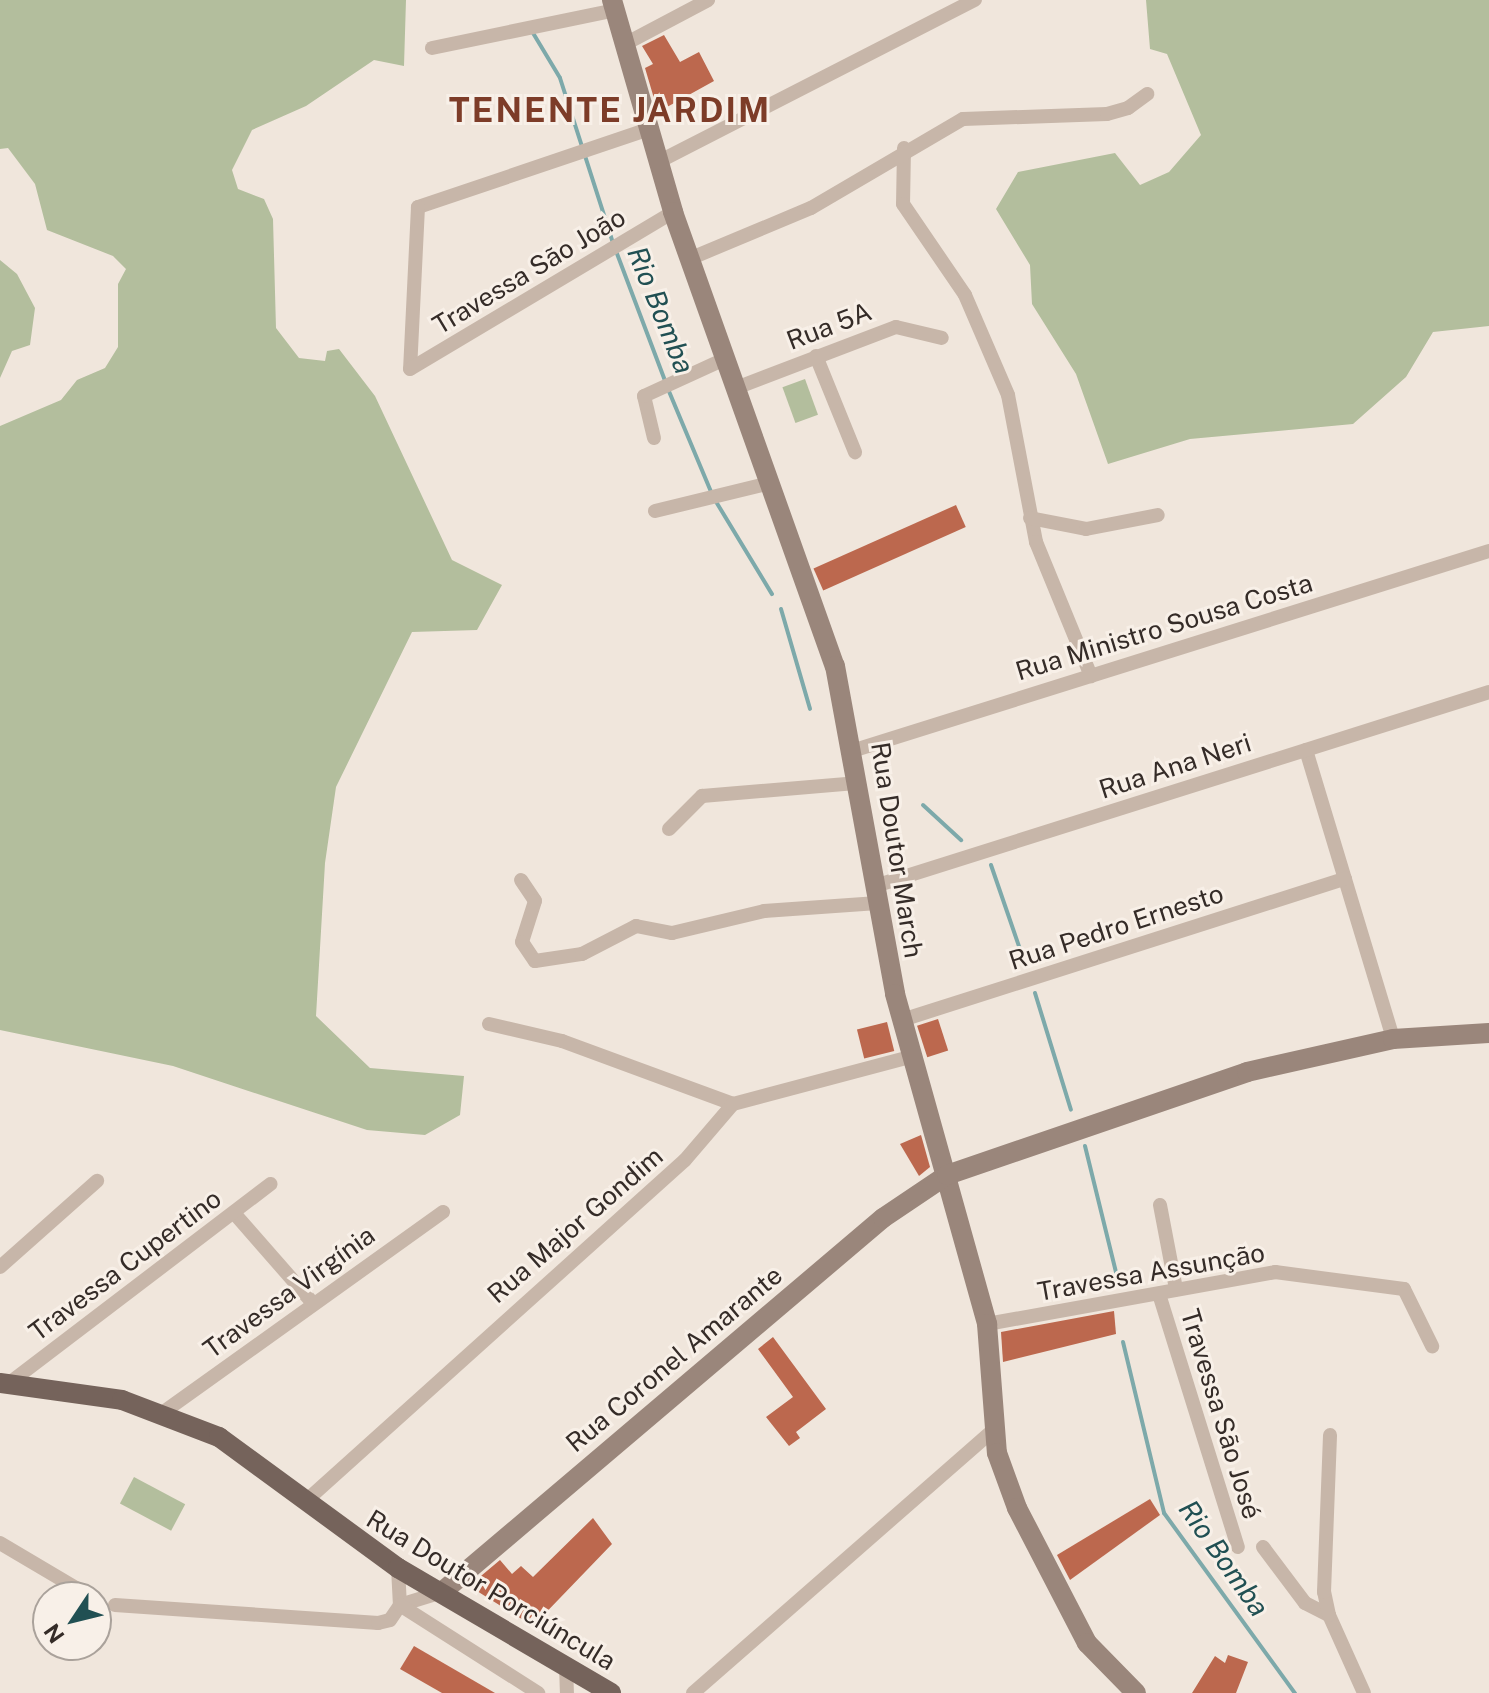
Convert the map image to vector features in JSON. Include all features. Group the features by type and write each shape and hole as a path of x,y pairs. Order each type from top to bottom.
{"main road":[{"name":"Rua Doutor March","path":"614,5 673,212 823,627 855,750 876,894 910,1057 947,1175 987,1324 995,1429 1017,1508 1087,1643 1136,1693"},
{"name":"Rua Coronel Amarante","path":"442,1592 883,1218 947,1175 1160,1098 1393,1039 1489,1033"},
{"name":"Rua Doutor Porciúncula","path":"4,1384 165,1411 219,1437 398,1568 608,1692"}],"street":[{"path":"625,44 708,0"},
{"path":"658,162 975,0"},
{"path":"432,48 532,28 614,5"},
{"path":"689,259 811,208 904,148 976,115 1107,114 1147,94"},
{"name":"Travessa São João","path":"649,129 418,207 410,369 673,212"},
{"path":"904,148 903,204 965,295 1008,395 1030,518 1091,676"},
{"name":"Rua 5A","path":"736,388 896,327 942,338"},
{"path":"816,356 855,452"},
{"path":"654,438 644,396 725,359"},
{"path":"655,511 770,483"},
{"path":"1030,518 1086,529 1158,515"},
{"name":"Rua Ministro Sousa Costa","path":"855,750 1489,551"},
{"name":"Rua Ana Neri","path":"521,880 535,901 523,951 535,961 553,960 582,954 636,926 672,933 755,913 876,894 1489,692"},
{"path":"1306,750 1393,1039"},
{"path":"669,829 702,796 858,783"},
{"name":"Rua Pedro Ernesto","path":"902,1020 1345,879"},
{"path":"489,1024 562,1041 733,1104 910,1057"},
{"name":"Rua Major Gondim","path":"307,1500 685,1160 733,1104"},
{"path":"0,1267 97,1181"},
{"name":"Travessa Cupertino","path":"4,1384 271,1184"},
{"path":"1160,1205 1176,1289"},
{"name":"Travessa Virgínia","path":"165,1411 312,1302 443,1212"},
{"path":"234,1213 312,1302"},
{"name":"Travessa Assunção","path":"987,1324 1275,1272 1398,1288 1411,1301 1432,1346"},
{"name":"Travessa São José","path":"1159,1294 1238,1547"},
{"path":"693,1693 995,1429"},
{"path":"1330,1435 1324,1592 1329,1615 1364,1693"},
{"path":"0,1543 64,1581"},
{"path":"1263,1547 1305,1603 1329,1615"},
{"path":"115,1605 378,1623 390,1620 400,1605 398,1568"},
{"path":"400,1605 442,1592"},
{"path":"400,1605 538,1693"},
{"path":"566,1666 567,1693"}],"green space":[{"path":"0,0 406,0 404,66 374,60 306,106 252,130 232,170 238,189 264,199 273,219 276,328 299,358 325,361 327,351 339,349 375,396 452,560 502,585 477,630 412,632 336,787 325,863 316,1016 370,1068 464,1076 460,1115 425,1135 367,1130 173,1066 0,1030 0,426 61,400 77,380 105,368 118,347 118,284 126,269 113,256 47,230 35,184 8,148 0,149"},
{"path":"1146,0 1489,0 1489,326 1433,332 1406,377 1353,424 1190,439 1108,464 1076,374 1032,304 1030,265 996,209 1018,172 1115,153 1140,185 1169,172 1201,135 1167,54 1150,49"},
{"path":"0,260 17,274 35,308 30,345 12,351 0,378"},
{"path":"805,379 818,415 795,423 782,387"},
{"path":"134,1477 185,1504 171,1531 120,1503"}],"building":[{"path":"664,35 680,62 699,52 714,81 658,112 645,68 653,64 642,46"},
{"path":"956,505 966,527 823,590 813,568"},
{"path":"938,1019 948,1050 927,1057 917,1026"},
{"path":"887,1022 894,1051 864,1059 857,1029"},
{"path":"921,1135 930,1167 919,1176 900,1144"},
{"path":"1114,1311 1116,1334 1003,1362 1001,1332"},
{"path":"773,1337 826,1409 796,1432 800,1438 789,1446 766,1417 793,1397 758,1349"},
{"path":"1150,1499 1160,1515 1070,1580 1057,1555"},
{"path":"593,1518 612,1544 533,1626 469,1586 500,1560 512,1574 521,1566 533,1577"},
{"path":"414,1646 495,1693 442,1693 400,1669"},
{"path":"1228,1655 1248,1662 1236,1693 1192,1693 1215,1656 1225,1663"}],"waterway":[{"name":"Rio Bomba","path":"533,33 560,78 613,243"},
{"name":"Rio Bomba","path":"616,251 665,381"},
{"name":"Rio Bomba","path":"668,389 711,492"},
{"name":"Rio Bomba","path":"715,500 772,594"},
{"name":"Rio Bomba","path":"781,609 810,709"},
{"name":"Rio Bomba","path":"923,805 961,840"},
{"name":"Rio Bomba","path":"991,865 1025,964"},
{"name":"Rio Bomba","path":"1035,993 1071,1110"},
{"name":"Rio Bomba","path":"1085,1146 1119,1284"},
{"name":"Rio Bomba","path":"1123,1342 1164,1513 1295,1693"}],"district":[{"name":"TENENTE JARDIM","path":"610,111"}]}
